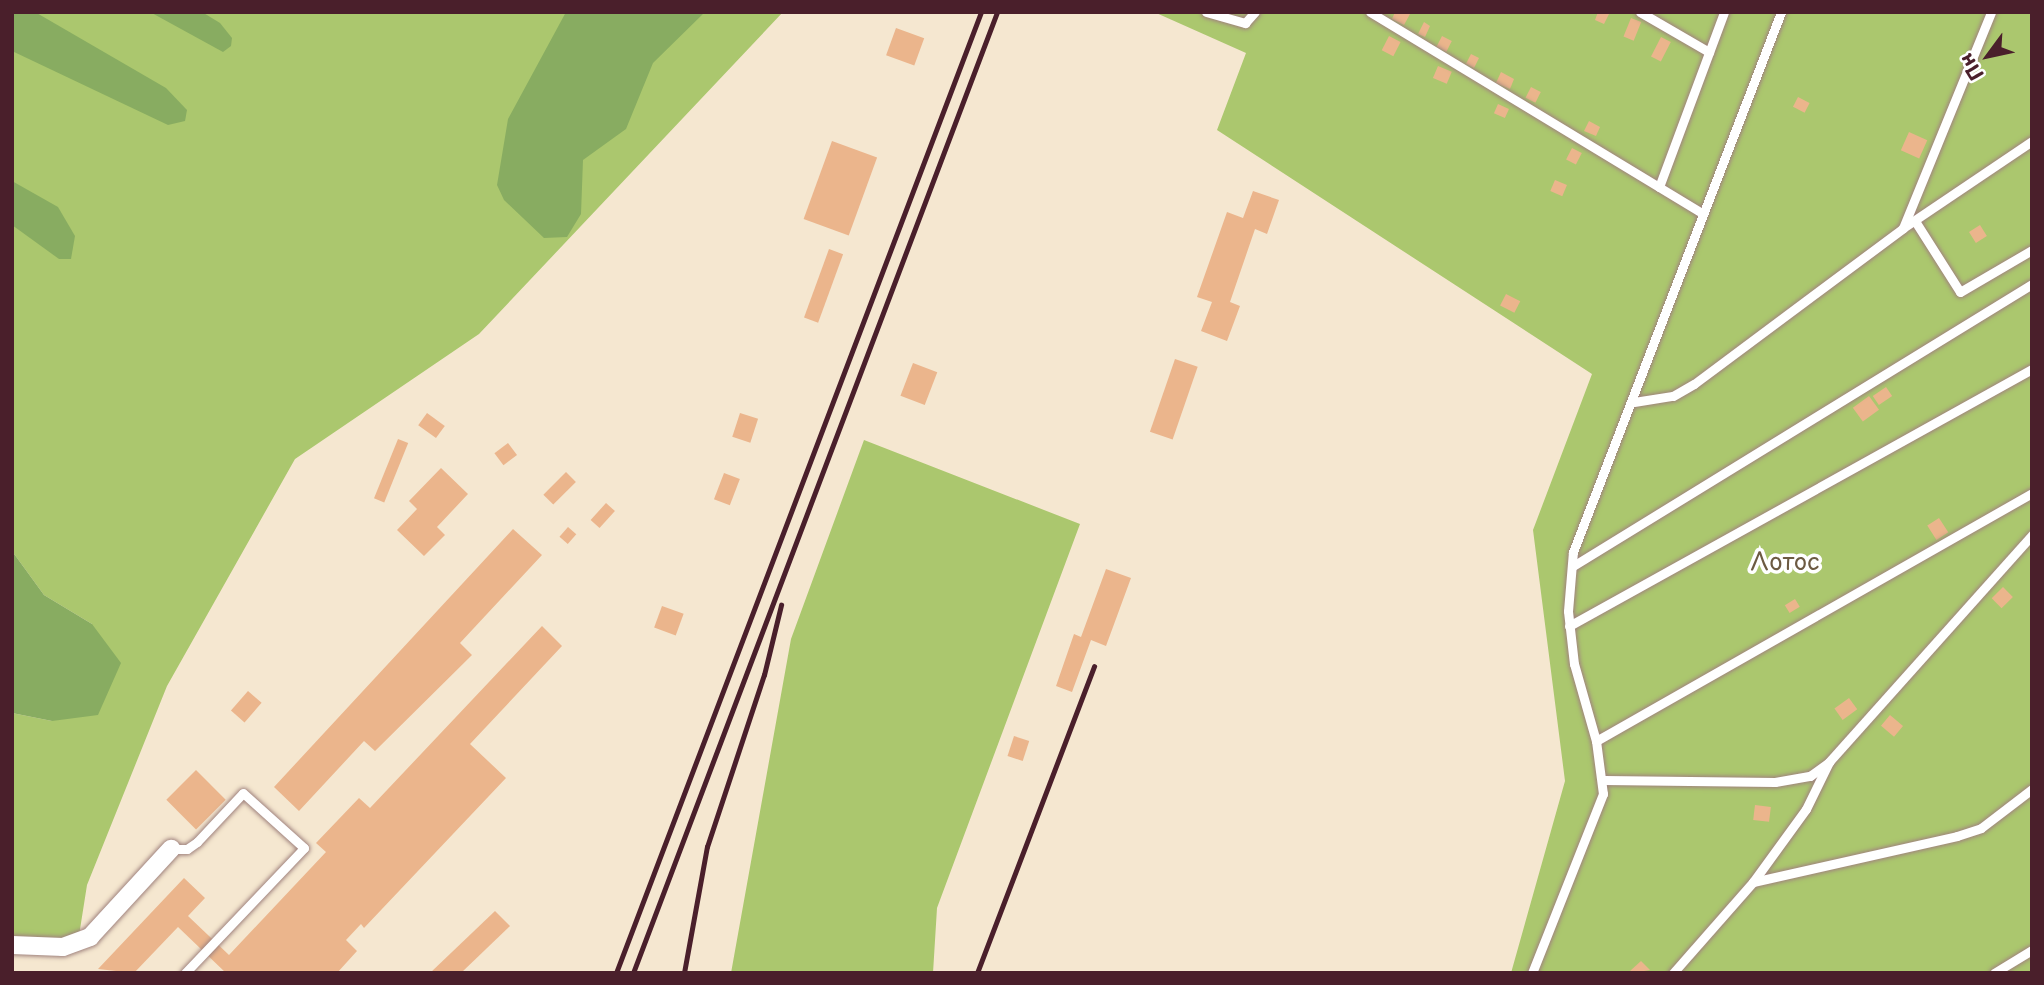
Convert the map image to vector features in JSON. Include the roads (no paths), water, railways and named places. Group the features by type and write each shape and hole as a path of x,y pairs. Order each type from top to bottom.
{"street":[{"path":"12,945 63,947 90,937 171,849"}],"lane":[{"path":"1206,12 1245,23 1255,12"},
{"path":"1370,12 1703,214"},
{"path":"1640,12 1709,52"},
{"path":"1659,187 1724,12"},
{"path":"1532,973 1600,810 1604,780 1574,664 1569,626 1573,552 1634,402 1781,12"},
{"path":"1903,228 1991,12"},
{"path":"1634,402 1673,396 1694,384 1903,228 2032,141"},
{"path":"1915,221 1960,292 2032,250"},
{"path":"1573,566 2032,284"},
{"path":"1569,626 2032,369"},
{"path":"1596,741 2032,493"},
{"path":"1673,973 1753,882 1806,809 1829,762 2032,535"},
{"path":"1604,780 1796,781 1829,762"},
{"path":"1753,882 1957,836 1981,828 2032,789"},
{"path":"171,849 187,849 197,842 243,793 304,848 185,973"},
{"path":"1994,973 2032,950"}],"railway":[{"path":"616,973 981,12"},
{"path":"633,973 997,12"},
{"path":"684,973 707,847 764,675 781,605"},
{"path":"977,973 1094,667"}],"park label":[{"name":"Лотос","path":"1785,561"}]}
